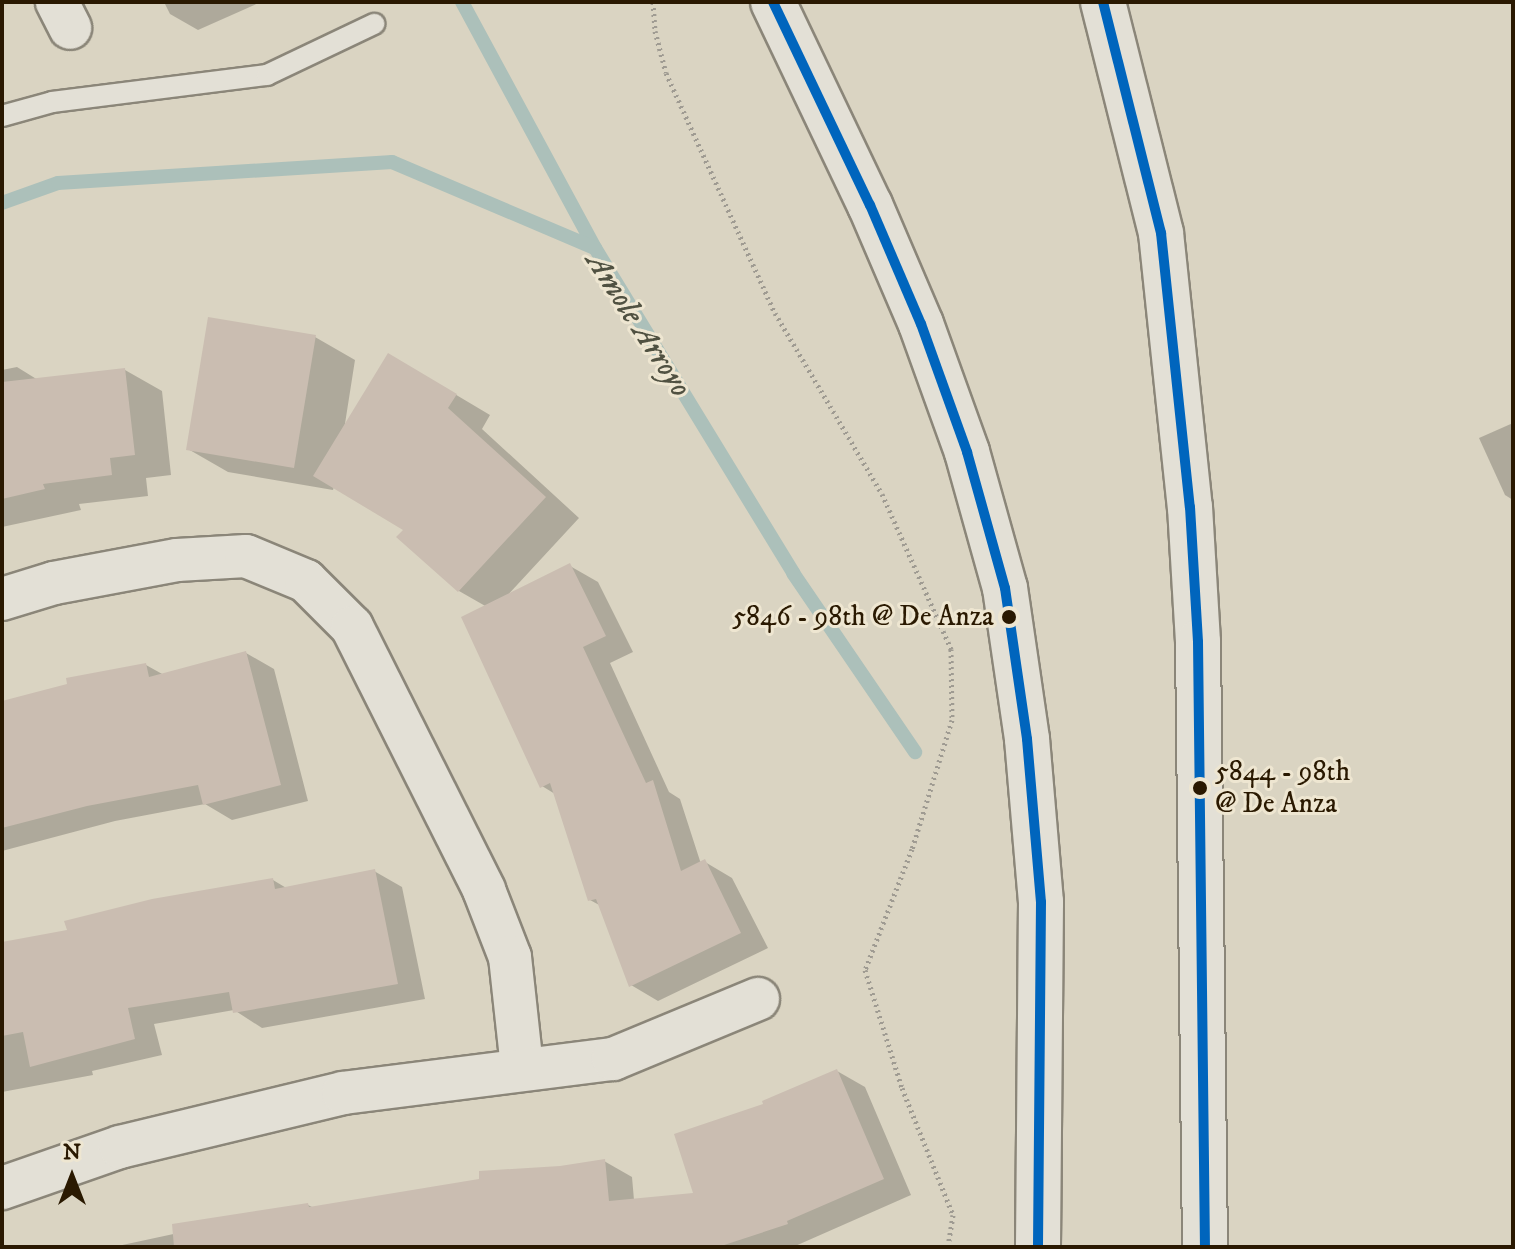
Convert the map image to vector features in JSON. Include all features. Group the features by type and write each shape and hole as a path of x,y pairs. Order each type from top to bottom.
{"main road":[{"path":"773,2 870,205 921,324 967,452 1005,588 1027,739 1041,902 1038,1247"},
{"path":"1103,2 1161,233 1190,507 1198,642 1205,1247"}],"street":[{"path":"2,599 54,583 177,560 246,556 306,581 352,627 489,903 510,957 522,1068"},
{"path":"2,1188 120,1147 343,1093 522,1068 613,1059 758,999"}],"lane":[{"path":"2,116 52,102 267,75 374,24"}],"path":[{"path":"653,2 655,31 666,73 775,313 882,494 951,649 952,720 912,849 865,970 902,1088 953,1215 948,1247"}],"building":[{"path":"208,317 316,335 294,468 186,450"},
{"path":"388,353 457,394 448,408 546,497 458,592 396,537 403,530 313,476"},
{"path":"125,368 135,455 110,458 112,475 43,484 45,489 2,499 2,382"},
{"path":"570,563 606,636 583,647 646,783 653,780 681,871 705,859 741,933 629,987 596,899 588,901 550,783 540,788 461,617"},
{"path":"246,651 281,785 203,805 198,785 87,806 2,828 2,701 67,684 66,678 146,663 149,677"},
{"path":"375,869 398,984 233,1013 229,992 128,1008 135,1039 30,1067 23,1032 2,1036 2,942 67,930 64,921 152,899 273,878 275,889"},
{"path":"837,1069 884,1179 787,1221 788,1224 718,1247 174,1247 172,1224 308,1203 309,1207 479,1179 479,1171 560,1166 605,1159 609,1201 693,1193 674,1134 763,1104 762,1101"}],"waterway":[{"path":"462,2 595,248"},
{"name":"Amole Arroyo","path":"2,203 58,183 392,162 595,248 793,573 915,752"}],"transit line":[{"path":"773,2 870,205 921,324 967,452 1005,588 1027,739 1041,902 1038,1247"},
{"path":"1103,2 1161,233 1190,507 1198,642 1205,1247"}],"place":[{"name":"5846 - 98th @ De Anza","path":"1009,617"},
{"name":"5844 - 98th @ De Anza","path":"1200,788"}]}
